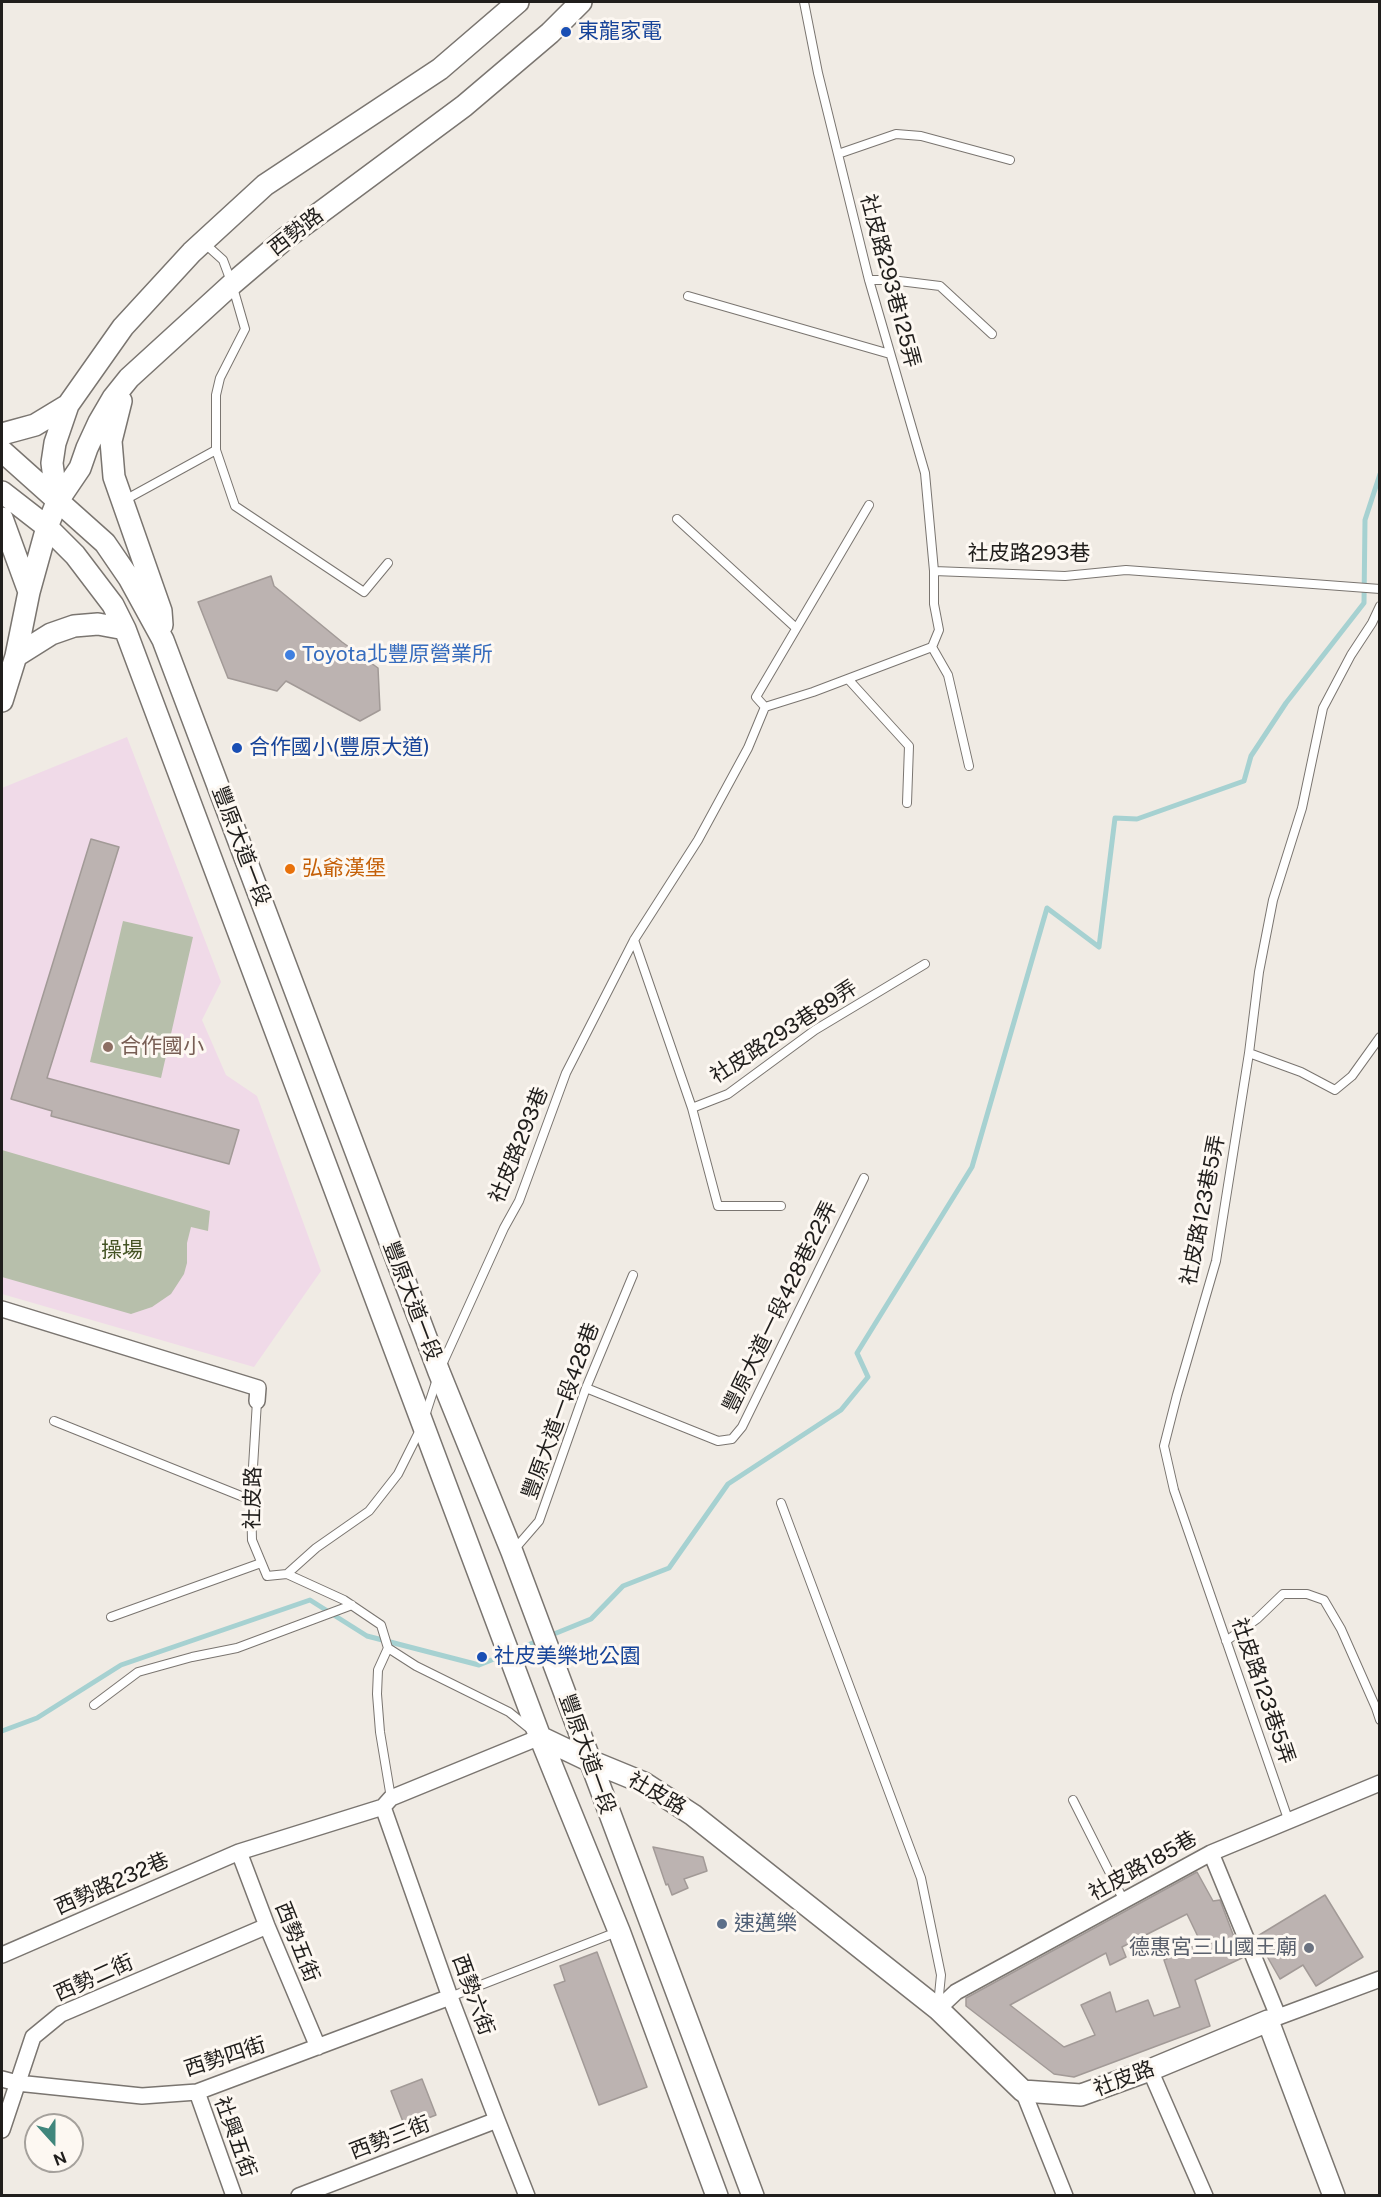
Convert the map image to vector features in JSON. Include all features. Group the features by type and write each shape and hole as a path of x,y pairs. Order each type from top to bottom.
{"street":[{"name":"西勢路","path":"57,502 52,463 55,443 68,405 123,327 202,241 265,185 440,69 518,2"},
{"name":"西勢路","path":"2,701 16,656 29,592 47,527 57,502 80,468 87,448 113,398 129,378 286,238 464,106 550,33 581,2"},
{"path":"129,378 116,412 111,441 114,477 161,611 163,640"},
{"path":"2,434 35,425 68,405"},
{"name":"豐原大道一段","path":"2,452 105,543 129,578 163,640 439,1372 512,1552 588,1760 753,2195"},
{"name":"豐原大道一段","path":"2,492 47,527 75,555 113,604 125,629 540,1737 619,1931 717,2196"},
{"path":"2,518 29,592"},
{"path":"16,656 51,634 74,626 98,624 125,629"},
{"name":"社皮路","path":"2,1309 258,1388 257,1401"},
{"name":"社皮路","path":"540,1737 644,1783 693,1815 938,2009 1023,2091 1081,2095 1150,2070 1273,2018"},
{"name":"西勢路232巷","path":"2,1955 239,1852 387,1802 540,1737"},
{"name":"社皮路185巷","path":"938,2009 956,1992 1211,1853 1288,1819 1380,1783"},
{"name":"西勢六街","path":"387,1802 450,1997 528,2196"},
{"name":"西勢五街","path":"239,1852 267,1926 318,2047"},
{"path":"1211,1853 1273,2018 1334,2196"},
{"name":"西勢二街","path":"2,2130 33,2037 61,2014 267,1926"},
{"path":"1273,2018 1380,1979"},
{"name":"西勢四街","path":"2,2079 17,2083 142,2096 197,2092 450,1997"},
{"path":"1150,2070 1204,2196"},
{"path":"1023,2091 1065,2196"},
{"name":"社興五街","path":"197,2092 234,2196"},
{"name":"西勢三街","path":"299,2196 497,2120"}],"lane":[{"name":"社皮路293巷125弄","path":"804,2 818,74 869,280 925,473 934,571"},
{"path":"838,154 896,134 921,135 1010,160"},
{"path":"202,241 223,260 245,329 220,378 216,395 216,450 235,506 364,592 388,563"},
{"path":"869,280 891,280 940,286 992,334"},
{"path":"688,296 890,354"},
{"path":"122,502 216,450"},
{"name":"社皮路293巷","path":"287,1574 316,1548 369,1510 398,1474 423,1424 439,1372 504,1228 519,1201 567,1073 634,940 698,840 748,748 765,707 756,697 869,505"},
{"path":"677,519 796,628"},
{"name":"社皮路293巷","path":"934,571 1065,576 1126,570 1380,589"},
{"path":"765,707 932,647 939,630 934,604 934,571"},
{"name":"社皮路123巷5弄","path":"1288,1819 1174,1490 1164,1446 1216,1261 1249,1053 1258,972 1273,900 1302,808 1323,708 1380,606"},
{"path":"932,647 948,675 969,766"},
{"path":"848,679 909,746 907,803"},
{"name":"社皮路293巷89弄","path":"634,940 692,1108 718,1206 782,1206"},
{"name":"社皮路293巷89弄","path":"692,1108 728,1094 815,1030 925,964"},
{"path":"1249,1053 1301,1072 1335,1090 1352,1076 1380,1037"},
{"name":"豐原大道一段428巷22弄","path":"586,1388 718,1441 732,1439 742,1427 864,1178"},
{"name":"豐原大道一段428巷","path":"512,1552 539,1521 586,1388 633,1275"},
{"name":"社皮路","path":"257,1401 251,1500 252,1540 261,1563"},
{"path":"54,1421 251,1500"},
{"path":"781,1503 921,1878 940,1975 938,2009"},
{"path":"111,1617 261,1563 267,1576 287,1574 352,1605 381,1625 388,1648 378,1670 377,1694 387,1802"},
{"path":"1226,1641 1257,1618 1283,1594 1307,1594 1324,1600 1341,1629 1378,1707 1380,1720"},
{"path":"94,1705 138,1672 192,1657 237,1648 352,1605"},
{"name":"社皮路","path":"388,1648 416,1666 509,1712 540,1737"},
{"path":"1073,1800 1124,1901"},
{"path":"450,1997 619,1931"}],"shaded area":[{"name":"合作國小","path":"127,737 221,982 202,1020 226,1075 257,1096 321,1271 254,1367 2,1294 2,788"}],"green space":[{"path":"123,921 193,937 161,1078 90,1062"},
{"name":"操場","path":"2,1150 210,1211 208,1231 191,1227 184,1274 171,1294 152,1307 131,1314 2,1277"}],"building":[{"name":"Toyota北豐原營業所","path":"271,576 274,586 342,642 378,668 380,710 360,721 286,681 277,691 228,678 198,602"},
{"path":"91,839 119,847 47,1078 239,1130 229,1164 51,1116 52,1111 11,1099"},
{"path":"653,1847 703,1857 707,1871 684,1879 688,1888 672,1895 668,1884 666,1885"},
{"path":"1197,1872 1213,1901 1220,1900 1242,1958 1195,1980 1210,2026 1074,2077 1054,2074 966,2006 966,1998","holes":["1187,1914 1201,1943 1164,1960 1180,2007 1154,2016 1148,2000 1116,2012 1110,1992 1081,2005 1095,2035 1064,2047 1010,2005 1106,1953 1110,1965 1126,1957 1122,1947"]},
{"name":"德惠宮三山國王廟","path":"1325,1895 1363,1957 1316,1986 1303,1965 1280,1979 1256,1937"},
{"path":"597,1952 647,2087 599,2105 554,1985 565,1981 560,1966"},
{"path":"422,2079 436,2115 405,2127 391,2091"}],"waterway":[{"path":"549,1636 591,1619 623,1586 669,1568 728,1484 841,1410 868,1377 857,1353 972,1167 1047,908 1099,947 1115,818 1137,819 1244,781 1251,756 1286,703 1364,603 1365,520 1380,474"},
{"path":"2,1731 37,1718 121,1665 310,1600 367,1636 479,1665 504,1655"},
{"path":"513,1651 540,1640"}],"place":[{"name":"東龍家電","path":"566,32"},
{"name":"Toyota北豐原營業所","path":"290,655"},
{"name":"合作國小(豐原大道)","path":"237,748"},
{"name":"弘爺漢堡","path":"290,869"},
{"name":"合作國小","path":"108,1047"},
{"name":"社皮美樂地公園","path":"482,1657"},
{"name":"速邁樂","path":"722,1924"},
{"name":"德惠宮三山國王廟","path":"1309,1948"}]}
